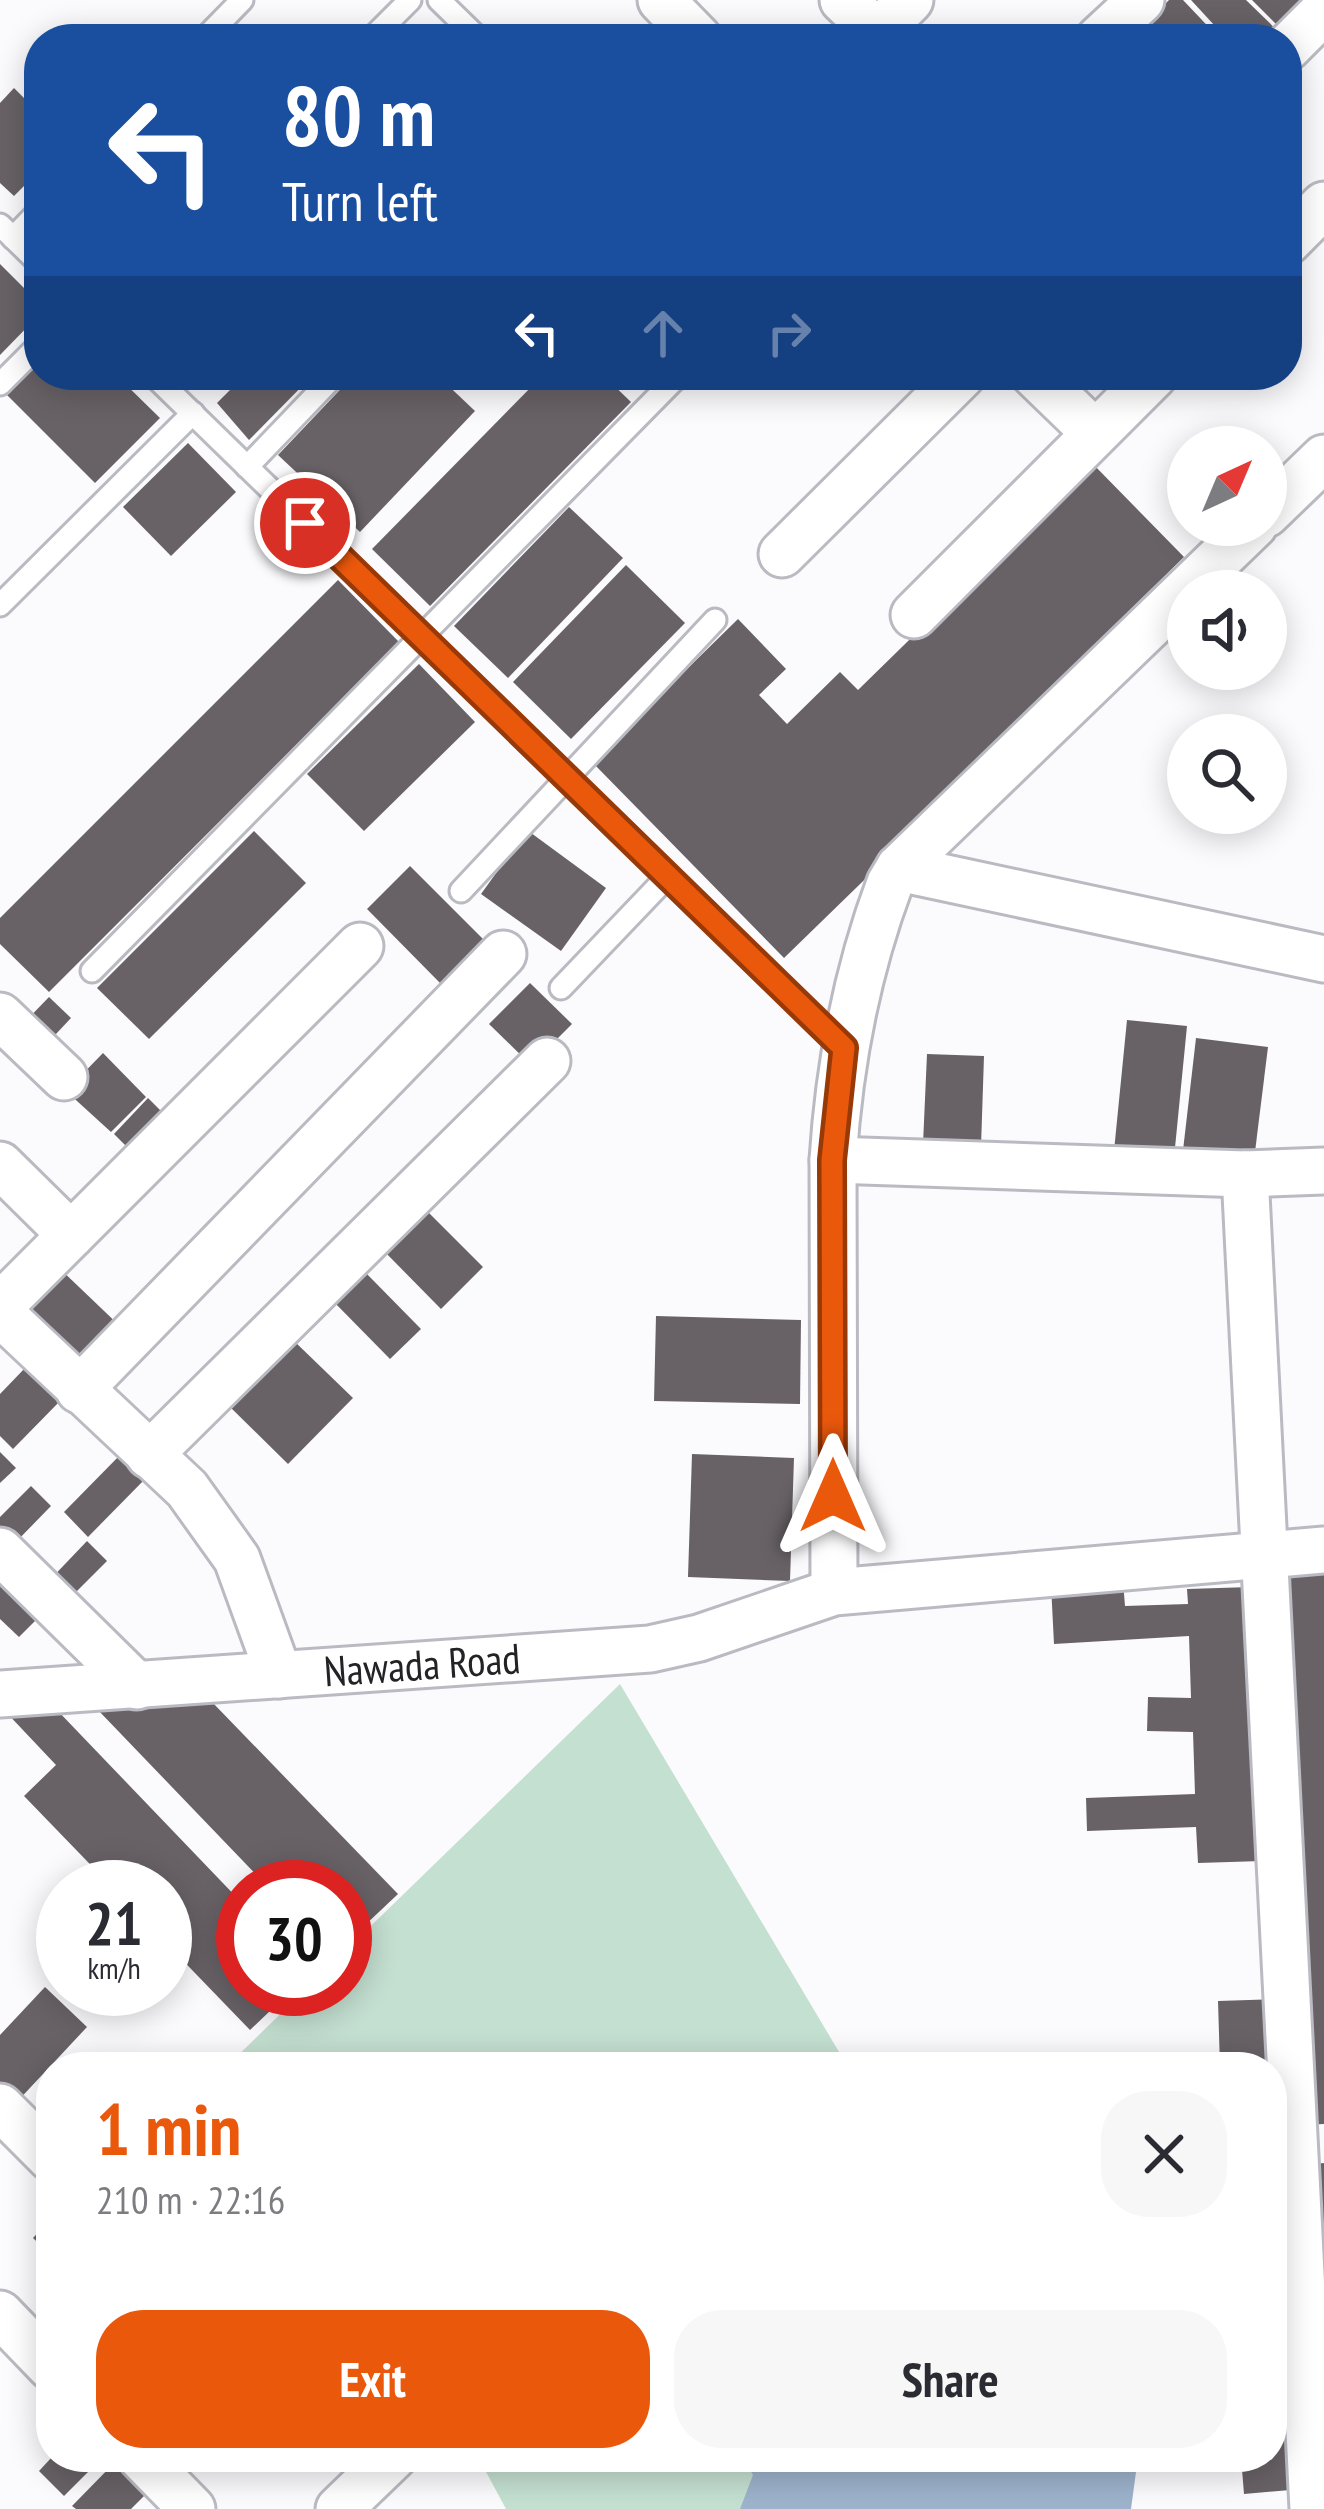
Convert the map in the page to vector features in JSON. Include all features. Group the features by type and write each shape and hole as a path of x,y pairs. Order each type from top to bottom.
{"street":[{"path":"661,0 685,24"},
{"path":"843,0 866,24"},
{"path":"889,24 910,0"},
{"path":"1116,24 1141,0"},
{"path":"1302,33 1324,11"},
{"path":"1302,227 1324,205"},
{"path":"782,554 947,390"},
{"path":"1050,390 1095,434"},
{"path":"914,615 1139,390"},
{"path":"1287,494 1324,458"},
{"path":"834,1592 832,1160 844,1048 881,907 898,868 1233,546"},
{"path":"898,868 1324,959"},
{"path":"279,1675 237,1558 188,1489 0,1310 360,946"},
{"path":"79,1390 503,954"},
{"path":"0,1016 64,1077"},
{"path":"149,1455 548,1061"},
{"path":"832,1160 1245,1174 1324,1172"},
{"path":"0,1165 71,1235"},
{"path":"1245,1174 1313,2509"},
{"name":"Nawada Road","path":"0,1694 650,1649 699,1638 834,1592 1324,1550"},
{"path":"0,1551 137,1686"},
{"path":"0,2107 36,2143"},
{"path":"0,2314 36,2351"},
{"path":"156,2472 193,2509"}],"lane":[{"path":"219,24 242,0"},
{"path":"386,24 410,0"},
{"path":"440,0 464,24"},
{"path":"0,384 24,360"},
{"path":"169,390 844,1048"},
{"path":"247,466 320,390"},
{"path":"92,971 665,390"},
{"path":"0,605 193,413"},
{"path":"461,891 715,620"},
{"path":"561,988 668,877"}],"green space":[{"path":"620,1684 839,2052 241,2052 278,2016 372,2016 372,1925"},
{"path":"486,2472 1090,2472 1112,2509 506,2509"}],"water":[{"path":"1136,2472 1131,2509 740,2509 753,2475"}],"building":[{"path":"1169,0 1183,0 1206,24 1143,24"},
{"path":"1191,0 1246,0 1271,24 1213,24"},
{"path":"1252,0 1312,0 1298,24 1276,24"},
{"path":"14,88 24,98 24,186 14,196 0,183 0,103"},
{"path":"0,264 24,288 24,330 0,355"},
{"path":"24,371 24,390 131,390 160,418 95,483 4,392"},
{"path":"230,390 298,390 249,440 217,403"},
{"path":"340,390 453,390 475,411 360,532 278,455"},
{"path":"528,390 619,390 631,402 430,606 372,549"},
{"path":"188,443 236,492 171,556 123,507"},
{"path":"1091,462 1167,540 1167,546 1184,557 925,811 930,816 784,958 592,762 738,619 786,669 759,695 787,724 840,672 858,690"},
{"path":"569,507 623,558 508,678 454,626"},
{"path":"626,565 685,623 571,739 513,682"},
{"path":"338,580 399,642 49,992 0,944 0,918"},
{"path":"419,664 475,722 364,831 307,774"},
{"path":"527,830 606,888 561,951 481,894"},
{"path":"254,831 306,883 149,1039 97,988"},
{"path":"410,866 487,943 443,986 367,909"},
{"path":"530,983 572,1024 531,1065 489,1024"},
{"path":"49,997 71,1018 41,1050 19,1028"},
{"path":"1127,1020 1187,1026 1173,1168 1113,1161"},
{"path":"1196,1038 1268,1047 1253,1168 1182,1159"},
{"path":"103,1053 146,1097 111,1132 66,1091"},
{"path":"927,1054 984,1056 981,1147 923,1144"},
{"path":"148,1098 169,1119 134,1154 114,1134"},
{"path":"421,1205 483,1267 441,1309 380,1247"},
{"path":"56,1265 124,1330 86,1368 20,1303"},
{"path":"363,1270 421,1329 390,1359 332,1300"},
{"path":"656,1316 801,1320 800,1404 654,1401"},
{"path":"292,1339 353,1398 288,1464 227,1404"},
{"path":"26,1367 61,1400 13,1449 0,1436 0,1394"},
{"path":"0,1452 16,1468 0,1483"},
{"path":"123,1452 148,1476 88,1537 64,1512"},
{"path":"692,1454 794,1458 790,1581 688,1577"},
{"path":"31,1486 51,1506 12,1546 0,1535 0,1517"},
{"path":"87,1541 107,1561 64,1604 45,1585"},
{"path":"0,1564 47,1609 19,1637 0,1619"},
{"path":"1324,1566 1324,2124 1304,2125 1275,1569"},
{"path":"1123,1581 1125,1606 1188,1604 1187,1589 1251,1587 1262,1861 1198,1863 1196,1827 1087,1831 1086,1798 1195,1794 1193,1732 1147,1731 1148,1697 1191,1698 1189,1636 1054,1644 1051,1585"},
{"path":"212,1702 365,1860 242,1860 97,1709"},
{"path":"56,1709 216,1876 216,1995 192,1970 192,1860 86,1860 24,1796 56,1765 4,1710"},
{"path":"372,1867 398,1894 372,1919"},
{"path":"36,1997 36,2016 75,2016 87,2027 64,2052 36,2052 36,2081 14,2105 0,2093 0,2035"},
{"path":"1278,1999 1280,2052 1220,2052 1218,2001"},
{"path":"236,2016 265,2016 250,2030"},
{"path":"1324,2163 1324,2258 1314,2259 1305,2165"},
{"path":"1287,2448 1290,2490 1244,2494 1242,2472 1287,2472"},
{"path":"40,2472 88,2472 64,2496"},
{"path":"105,2472 133,2472 151,2489 131,2509 72,2506"}],"route":[{"path":"305,523 844,1048 832,1160 833,1496"}]}
